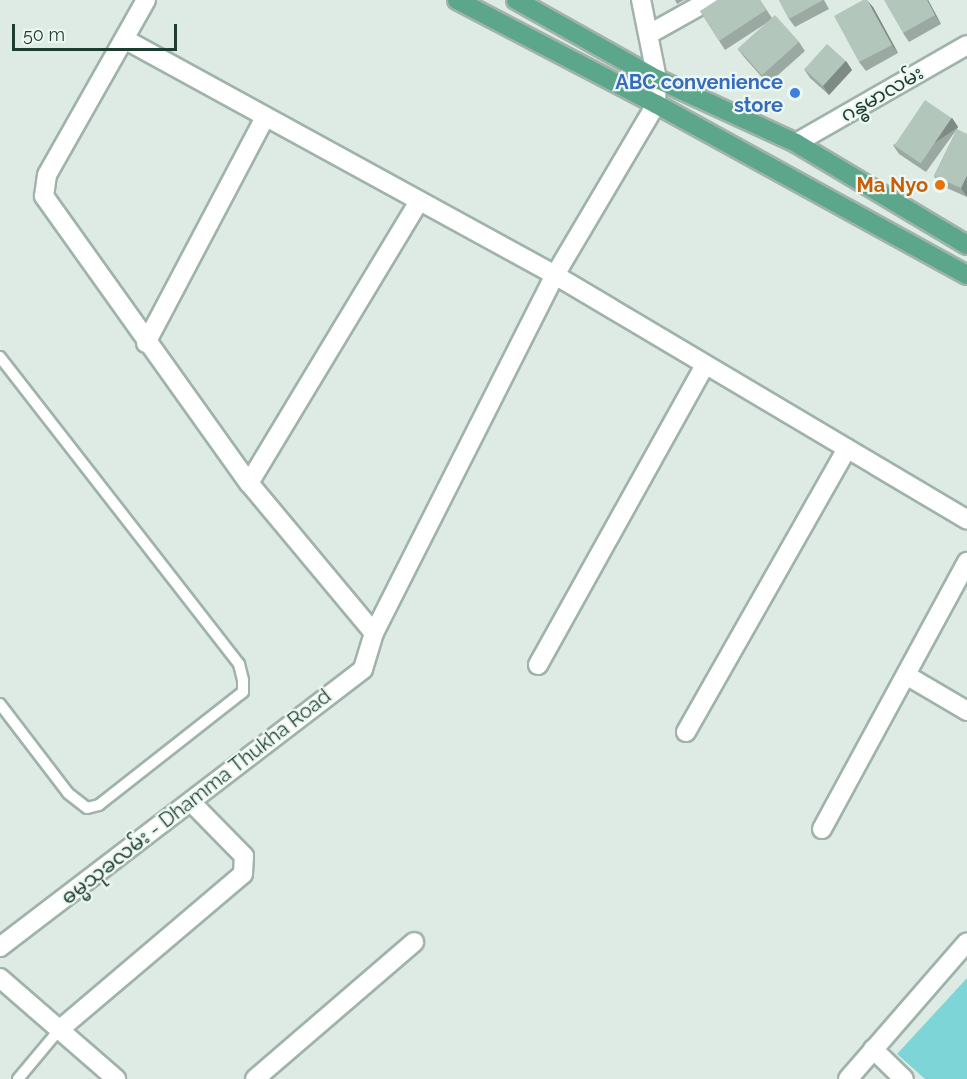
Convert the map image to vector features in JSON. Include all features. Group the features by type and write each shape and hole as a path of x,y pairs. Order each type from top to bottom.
{"main road":[{"path":"457,0 656,104 967,275"},
{"path":"516,0 657,79 796,143 966,244"}],"street":[{"path":"146,0 126,40 46,175 44,196 146,343 249,483 374,633"},
{"path":"641,0 651,33 657,79 656,104"},
{"path":"651,33 710,0"},
{"path":"126,40 555,275 967,520"},
{"name":"ဂန္ဓမာလမ်း","path":"796,143 967,45"},
{"name":"ဓမ္မသုခလမ်း - Dhamma Thukha Road","path":"0,947 363,669 374,633 555,275 656,104"},
{"path":"146,343 265,117"},
{"path":"249,483 419,201"},
{"path":"538,665 705,365"},
{"path":"686,732 847,449"},
{"path":"822,829 967,562"},
{"path":"906,675 967,711"},
{"path":"59,1030 243,873 244,856 191,802"},
{"path":"255,1079 414,942"},
{"path":"848,1079 967,942"},
{"path":"0,978 116,1079"},
{"path":"873,1049 904,1079"}],"lane":[{"path":"0,357 238,664 243,680 243,692 99,805 87,808 68,793 0,704"},
{"path":"18,1079 59,1030"}],"water":[{"path":"967,978 967,1079 925,1079 897,1054"}],"building":[{"path":"717,0 760,0 766,10 719,41 700,11"},
{"path":"779,0 823,0 789,19"},
{"path":"867,0 892,45 859,62 834,16"},
{"path":"884,0 927,0 935,15 903,33"},
{"path":"775,15 799,42 762,75 738,48"},
{"path":"827,44 846,61 823,86 804,69"},
{"path":"925,100 952,118 921,163 894,146"},
{"path":"957,129 967,134 967,175 961,188 934,176"}],"place":[{"name":"ABC convenience store","path":"795,93"},
{"name":"Ma Nyo","path":"940,185"}]}
